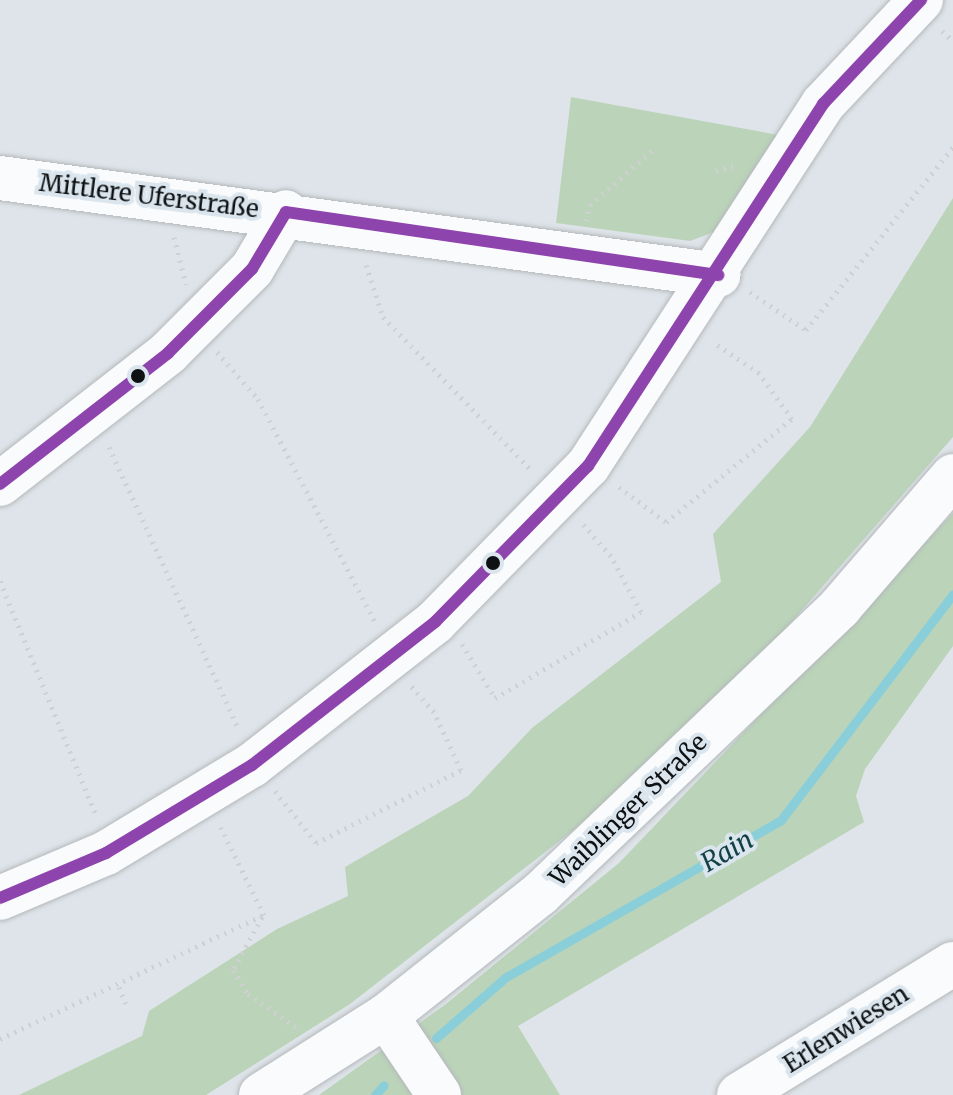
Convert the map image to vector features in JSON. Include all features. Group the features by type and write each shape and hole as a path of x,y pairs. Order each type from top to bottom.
{"street":[{"path":"0,898 106,853 252,765 435,622 588,466 718,275 823,104 921,0"},
{"name":"Mittlere Uferstraße","path":"0,178 286,212 718,275"},
{"path":"0,484 197,325 252,269 286,212"},
{"name":"Waiblinger Straße","path":"261,1095 386,1016 540,894 840,607 950,488"},
{"name":"Erlenwiesen","path":"739,1095 953,964"},
{"path":"386,1016 439,1095"}],"path":[{"path":"718,275 806,330 953,147"},
{"path":"580,255 590,205 655,148"},
{"path":"367,224 368,283 383,317 611,556 641,612 495,698 464,646 435,622"},
{"path":"88,416 131,485 252,765 316,843 461,770 434,712 392,656 258,399 197,325"},
{"path":"588,466 666,522 792,419 759,373 683,326"},
{"path":"0,581 85,781 106,853"},
{"path":"202,795 256,886 264,915 233,970 248,994 288,1016 320,1058"},
{"path":"0,1039 119,987 264,915"},
{"path":"119,987 126,1004"}],"green space":[{"path":"571,97 784,136 719,230 690,241 556,223"},
{"path":"953,198 953,437 782,633 607,804 350,1004 206,1095 19,1095 142,1036 149,1011 277,929 348,896 345,867 468,796 532,728 721,582 713,534 810,427"},
{"path":"953,513 953,646 865,769 856,796 864,822 518,1026 560,1095 319,1095 446,1004 619,863"}],"waterway":[{"name":"Rain","path":"436,1038 506,977 781,820 953,594"},
{"name":"Rain","path":"375,1095 384,1085"}],"transit line":[{"path":"0,898 106,853 252,765 435,622 588,466 823,104 921,0"},
{"path":"0,484 168,353 252,269 286,212 718,275"}]}
